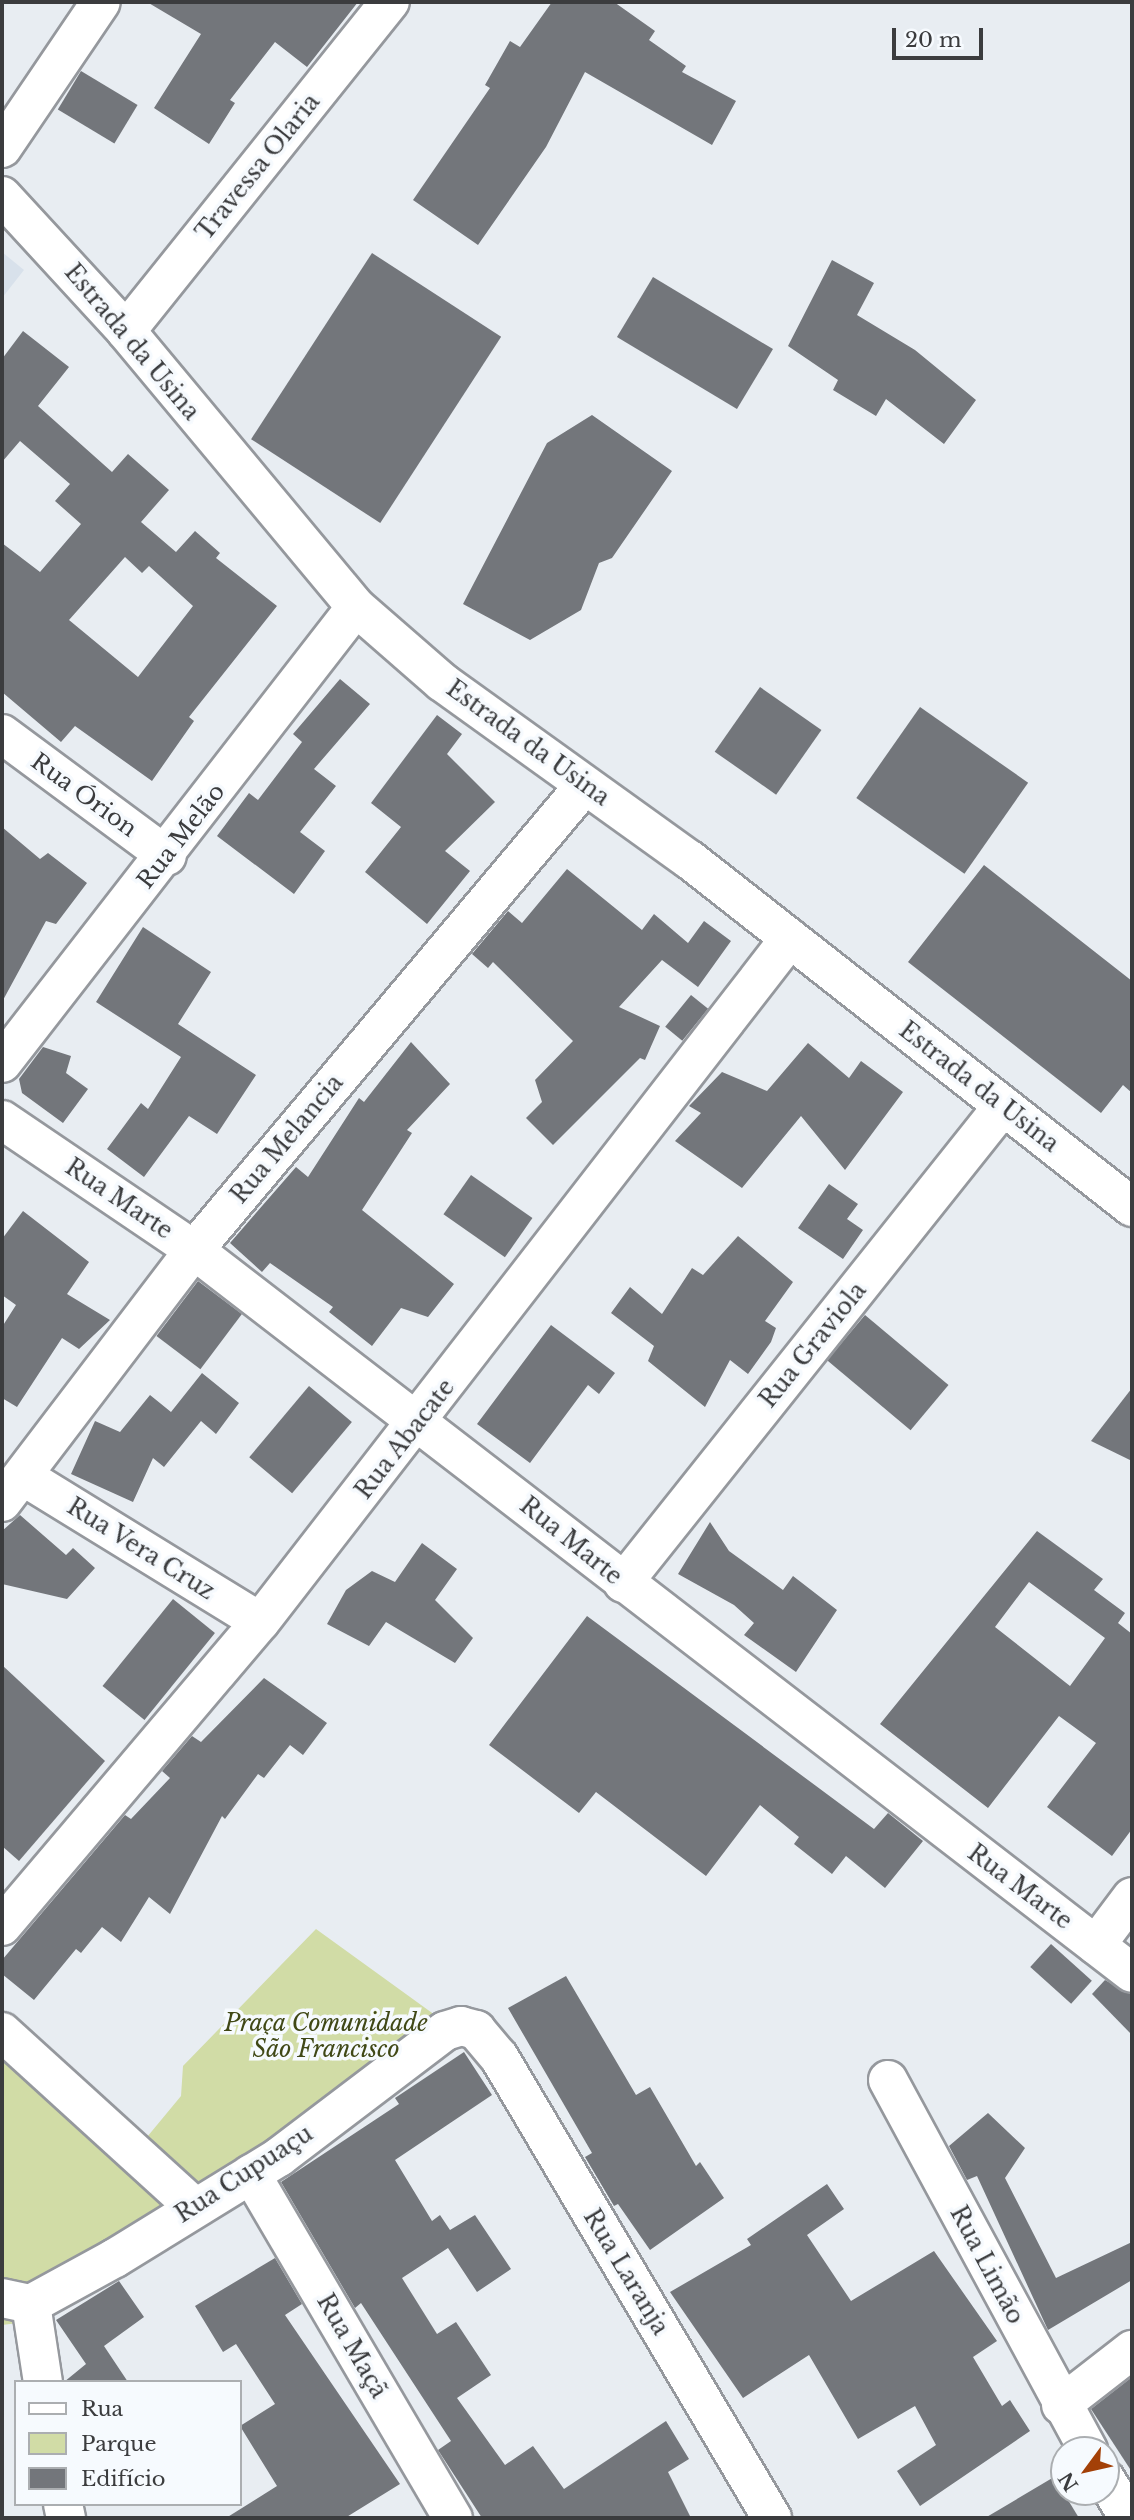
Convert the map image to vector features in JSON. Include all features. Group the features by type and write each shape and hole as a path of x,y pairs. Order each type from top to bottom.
{"street":[{"path":"2,148 101,2"},
{"name":"Travessa Olaria","path":"126,331 390,2"},
{"name":"Estrada da Usina","path":"2,197 126,331 356,607 442,682 790,938 1132,1207"},
{"name":"Rua Melão","path":"2,1063 167,856 356,607"},
{"name":"Rua Órion","path":"2,734 167,856"},
{"name":"Rua Melancia","path":"12,1489 194,1250 584,786"},
{"name":"Rua Abacate","path":"2,1926 260,1622 420,1421 790,938"},
{"name":"Rua Graviola","path":"623,1583 1003,1106"},
{"name":"Rua Marte","path":"2,1120 194,1250 420,1421 623,1583 1132,1973"},
{"name":"Rua Vera Cruz","path":"12,1489 260,1622"},
{"path":"1096,1945 1132,1897"},
{"name":"Rua Cupuaçu","path":"16,2301 251,2174 445,2031 461,2026 476,2030"},
{"name":"Rua Laranja","path":"476,2030 499,2057 772,2518"},
{"path":"2,2032 193,2206"},
{"name":"Rua Limão","path":"888,2080 1080,2436"},
{"name":"Rua Maçã","path":"251,2174 453,2518"},
{"path":"16,2301 42,2380"},
{"path":"1061,2405 1132,2350"}],"shaded area":[{"path":"2,252 24,270 2,298"}],"green space":[{"name":"Praça Comunidade São Francisco","path":"316,1929 464,2036 34,2321 2,2325 2,2049 128,2160 181,2096 183,2066"}],"building":[{"path":"147,2 358,2 307,67 275,42 230,100 235,103 209,144 154,108 201,34"},
{"path":"552,2 614,2 655,31 649,40 686,66 682,72 736,101 712,145 585,72 546,147 478,245 413,200 490,88 485,85 510,41 520,47"},
{"path":"81,71 138,105 114,144 58,110"},
{"path":"372,253 501,337 380,523 251,439"},
{"path":"832,260 874,283 857,315 915,350 976,400 944,444 886,399 876,416 833,390 838,380 788,346"},
{"path":"653,277 773,349 737,409 617,337"},
{"path":"23,331 69,367 38,406 112,472 128,454 169,490 141,522 176,552 195,531 220,553 216,558 277,606 189,717 194,721 152,781 75,726 61,742 2,692 2,543 40,572 81,524 55,501 70,484 20,441 2,462 2,359","holes":["125,557 142,573 149,566 193,606 138,677 69,620"]},
{"path":"592,415 672,471 612,558 599,563 581,610 530,640 463,604 547,443"},
{"path":"340,679 370,704 314,769 336,786 300,832 325,851 294,894 217,836 249,793 258,800 302,742 293,734"},
{"path":"760,687 821,730 776,795 715,752"},
{"path":"920,707 1028,783 964,874 856,798"},
{"path":"437,715 462,734 447,754 495,802 445,851 470,871 427,924 365,872 401,827 371,803"},
{"path":"2,827 40,859 48,853 87,883 56,924 46,921 2,1002"},
{"path":"984,865 1132,981 1132,1093 1123,1085 1101,1113 908,962"},
{"path":"567,869 642,930 654,914 688,943 704,921 731,941 698,987 662,960 619,1007 660,1026 645,1060 640,1058 553,1145 526,1118 542,1102 535,1080 573,1041 493,962 488,968 472,954 508,911 522,923"},
{"path":"143,927 211,972 178,1024 256,1075 217,1134 189,1116 144,1177 107,1149 141,1103 148,1109 181,1057 96,1002"},
{"path":"691,995 708,1009 682,1041 665,1027"},
{"path":"411,1042 450,1084 407,1130 412,1133 362,1210 454,1284 428,1317 401,1308 372,1346 329,1312 333,1307 270,1263 262,1272 230,1243 296,1167 308,1177 359,1098 364,1102"},
{"path":"808,1043 849,1078 861,1061 903,1092 845,1170 801,1116 742,1188 675,1141 701,1113 689,1106 722,1072 767,1091"},
{"path":"43,1047 71,1056 66,1073 88,1089 63,1123 22,1093 19,1079"},
{"path":"471,1175 532,1218 505,1257 443,1214"},
{"path":"829,1184 858,1204 847,1219 863,1230 843,1259 798,1228"},
{"path":"23,1211 89,1262 67,1294 110,1320 79,1349 62,1338 17,1407 2,1398 2,1327 16,1305 2,1295 2,1239"},
{"path":"738,1236 793,1282 765,1321 776,1328 771,1342 748,1374 730,1360 705,1407 648,1361 654,1346 611,1313 630,1287 662,1314 692,1268 703,1275"},
{"path":"198,1281 242,1314 200,1369 156,1336"},
{"path":"865,1315 948,1385 911,1430 827,1360"},
{"path":"551,1325 615,1373 599,1394 588,1385 530,1463 477,1424"},
{"path":"202,1373 239,1403 216,1434 201,1421 164,1467 153,1458 133,1502 71,1474 95,1421 120,1432 150,1395 171,1412"},
{"path":"309,1386 352,1422 292,1493 249,1457"},
{"path":"1132,1388 1132,1461 1091,1441"},
{"path":"20,1515 66,1555 73,1548 95,1568 67,1599 2,1584 2,1531"},
{"path":"710,1522 729,1551 783,1590 793,1576 837,1610 796,1672 744,1635 754,1623 734,1605 678,1574"},
{"path":"1037,1531 1103,1579 1094,1590 1125,1613 1118,1623 1132,1634 1132,1829 1112,1856 1047,1807 1096,1743 1059,1716 988,1808 880,1724","holes":["1029,1582 1105,1638 1070,1686 995,1627"]},
{"path":"422,1543 457,1569 435,1600 473,1638 455,1663 386,1622 369,1646 327,1624 346,1590 372,1571 395,1582"},
{"path":"173,1599 215,1633 144,1720 103,1686"},
{"path":"587,1616 874,1829 888,1813 923,1841 885,1888 846,1856 832,1874 794,1844 799,1837 760,1805 706,1876 596,1792 579,1813 489,1745"},
{"path":"2,1665 105,1761 19,1861 2,1846"},
{"path":"264,1678 327,1723 303,1755 290,1745 264,1778 258,1774 225,1819 222,1816 170,1914 149,1897 121,1942 102,1927 81,1953 76,1949 34,2000 2,1974 2,1960 125,1815 131,1819 170,1778 162,1771 192,1736 201,1742"},
{"path":"1051,1944 1092,1981 1071,2004 1030,1967"},
{"path":"566,1976 636,2095 650,2087 696,2166 700,2162 724,2198 650,2250 618,2204 614,2206 585,2157 592,2153 508,2008"},
{"path":"1105,1980 1132,1995 1132,2035 1092,1994"},
{"path":"464,2052 492,2095 395,2160 432,2221 440,2215 450,2230 475,2215 511,2269 477,2292 448,2248 402,2278 437,2334 456,2322 491,2375 457,2398 505,2465 533,2446 564,2489 666,2421 689,2459 668,2472 691,2518 482,2518 438,2450 451,2441 361,2303 355,2308 281,2182 399,2104 395,2098"},
{"path":"988,2113 1025,2148 1005,2178 1056,2278 1132,2242 1132,2280 1048,2330 977,2176 967,2180 949,2146"},
{"path":"827,2184 844,2209 807,2235 851,2301 934,2251 997,2341 973,2357 1002,2406 1010,2400 1030,2431 920,2506 897,2471 936,2445 915,2406 858,2439 809,2355 743,2398 670,2292 751,2245 747,2239"},
{"path":"275,2258 302,2304 285,2315 400,2484 345,2518 226,2518 277,2486 242,2429 242,2425 275,2404 236,2344 223,2352 195,2306"},
{"path":"119,2281 144,2317 104,2346 127,2380 66,2380 86,2364 56,2320"},
{"path":"1132,2377 1132,2472 1120,2454 1120,2436 1109,2436 1091,2409"},
{"path":"1050,2479 1050,2506 1072,2506 1079,2518 985,2518"}]}
